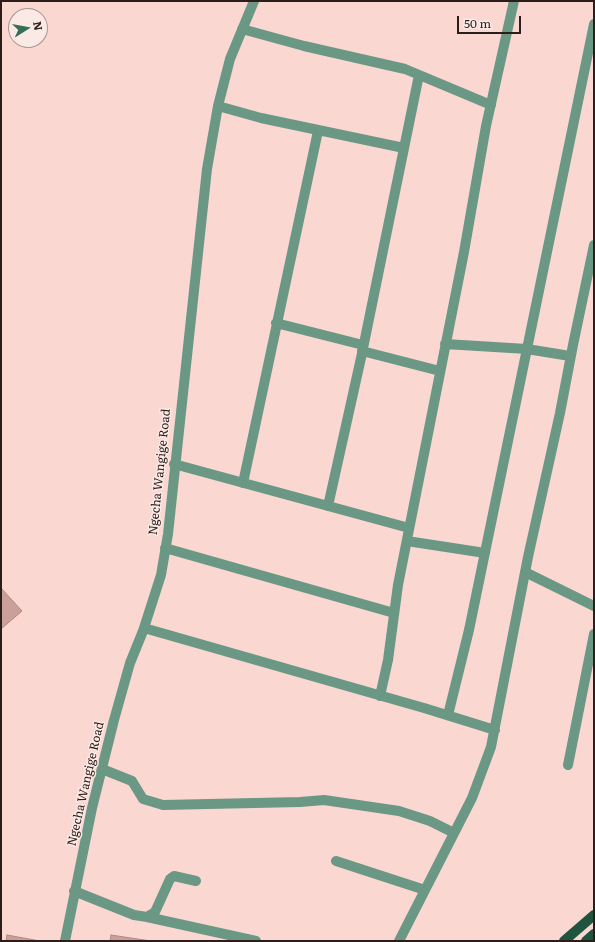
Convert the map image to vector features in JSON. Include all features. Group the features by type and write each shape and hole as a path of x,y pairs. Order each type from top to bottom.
{"main road":[{"path":"564,941 594,915"},
{"path":"586,941 594,934"}],"street":[{"name":"Ngecha Wangige Road","path":"65,941 74,891 102,769 130,663 158,586 165,548 207,169 218,106 230,59 254,1"},
{"path":"380,696 388,660 394,613 409,528 491,105 514,1"},
{"path":"448,715 469,630 594,24"},
{"path":"242,29 304,46 405,69 491,105"},
{"path":"328,506 363,348 419,75"},
{"path":"218,106 318,131 404,148"},
{"path":"243,483 318,131"},
{"path":"399,941 486,766 495,730 525,572 560,413 570,356 594,245"},
{"path":"276,323 440,371"},
{"path":"445,344 527,349 570,356"},
{"path":"174,464 409,528"},
{"path":"407,541 485,553"},
{"path":"165,548 394,613"},
{"path":"525,572 594,606"},
{"path":"144,628 448,715 495,730"},
{"path":"568,765 594,634"},
{"path":"102,769 132,781 143,799 164,805 330,800 399,811 430,821 454,833"},
{"path":"336,861 425,890"},
{"path":"147,917 155,912 170,879 174,876 196,881"},
{"path":"74,891 134,915 256,941"}],"building":[{"path":"1,588 22,611 1,629"},
{"path":"7,935 40,941 6,941"},
{"path":"111,935 151,941 110,941"}]}
